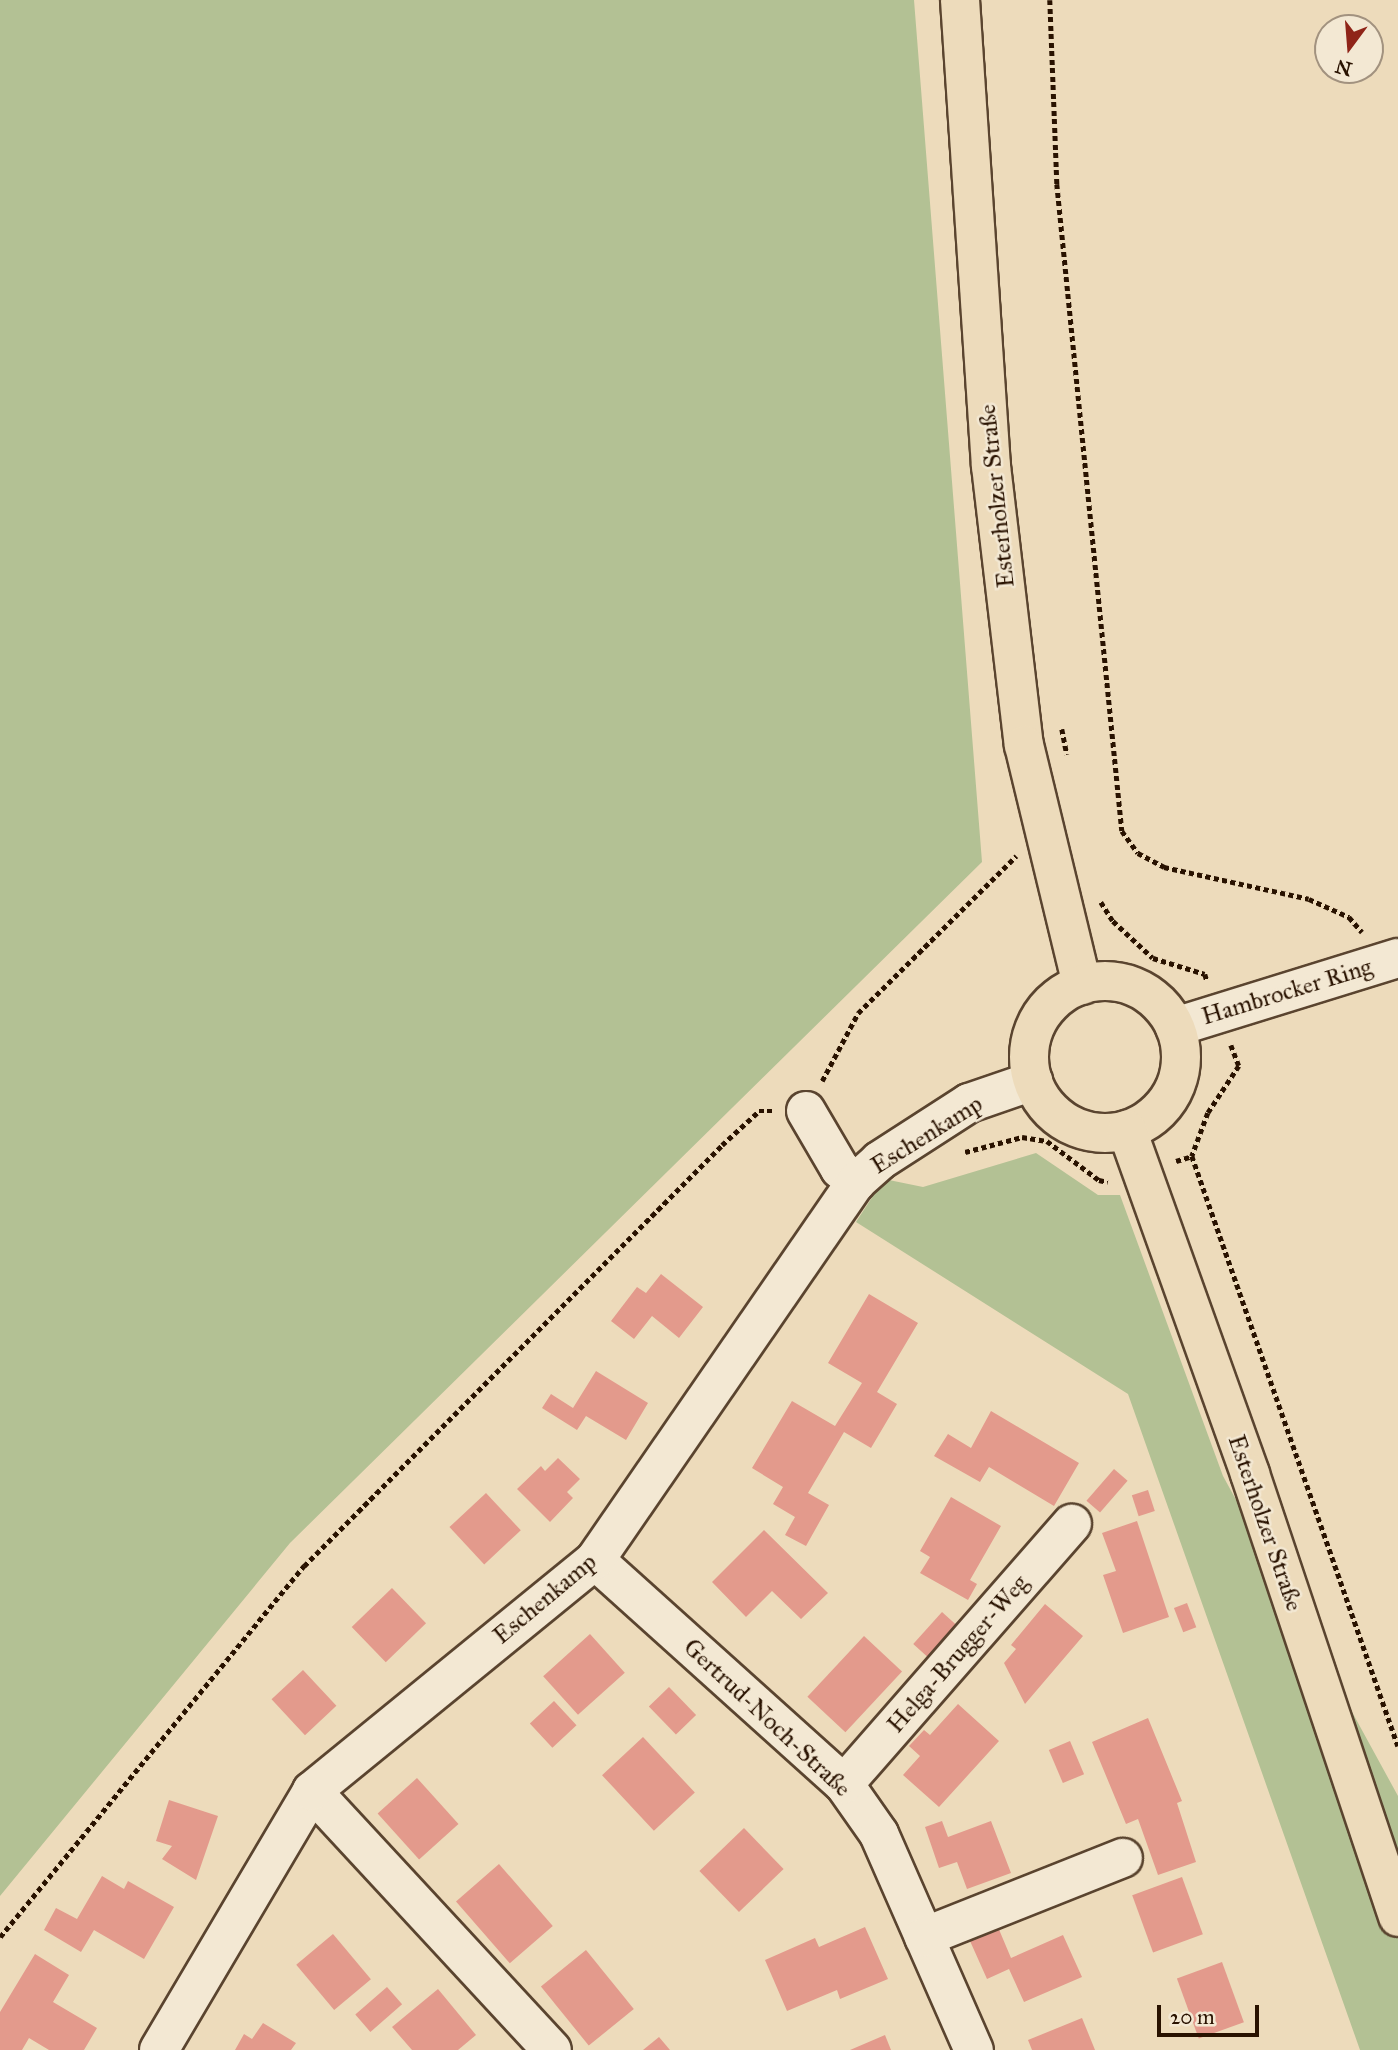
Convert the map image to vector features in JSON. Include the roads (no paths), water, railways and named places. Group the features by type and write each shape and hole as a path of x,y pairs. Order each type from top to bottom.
{"main road":[{"name":"Esterholzer Straße","path":"960,0 992,466 1024,745 1042,834 1082,985"},
{"path":"1118,982 1142,990 1162,1006 1175,1027 1181,1051 1174,1089 1150,1119 1127,1130 1102,1134 1078,1129 1056,1116 1040,1097 1033,1081 1028,1049 1035,1025 1049,1004 1082,985 1118,982"},
{"name":"Esterholzer Straße","path":"1127,1130 1398,1917"}],"street":[{"name":"Hambrocker Ring","path":"1175,1027 1387,961"},
{"name":"Eschenkamp","path":"159,2050 312,1790 596,1560 856,1182 879,1161 970,1103 1033,1081"},
{"path":"806,1111 840,1169 856,1182"},
{"name":"Helga-Brugger-Weg","path":"844,1784 1072,1524"},
{"name":"Gertrud-Noch-Straße","path":"596,1560 844,1784 879,1834 974,2050"},
{"path":"312,1790 552,2050"},
{"path":"924,1937 1123,1858"}]}
